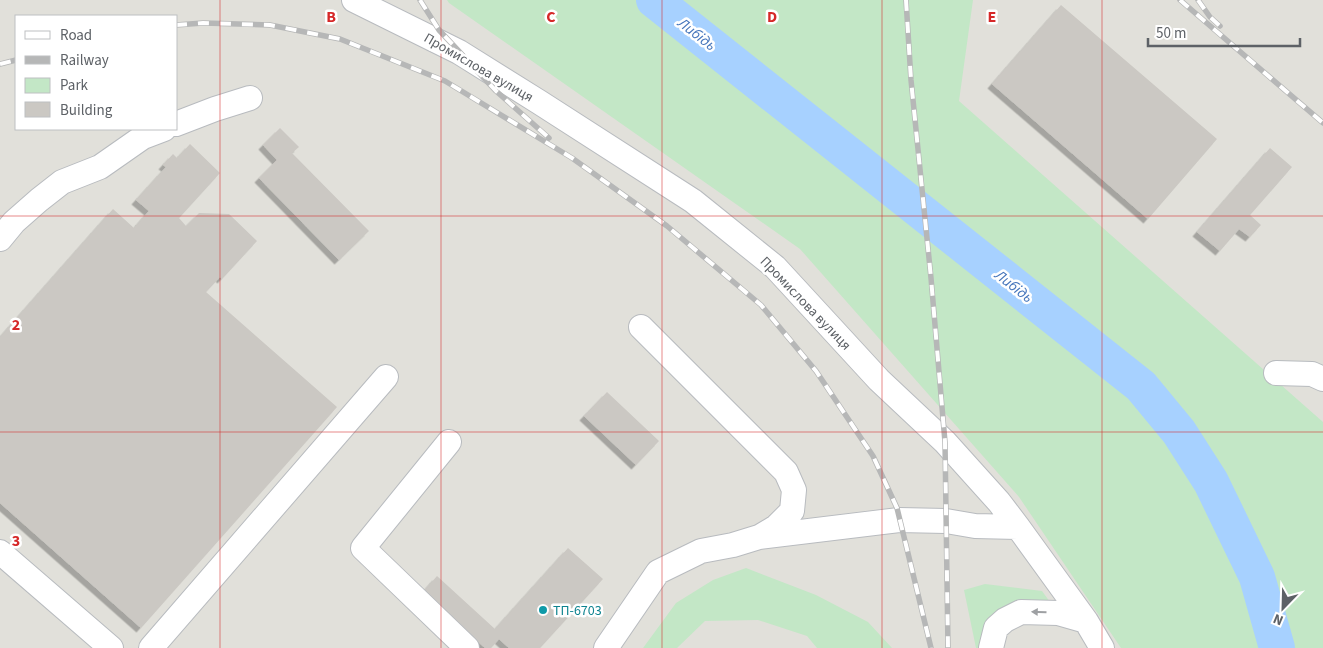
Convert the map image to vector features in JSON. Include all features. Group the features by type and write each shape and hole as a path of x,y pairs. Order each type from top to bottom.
{"street":[{"name":"Промислова вулиця","path":"354,0 459,52 547,107 693,201 775,267 879,380 945,442 999,502 1086,621 1102,648"},
{"path":"178,123 250,98"},
{"path":"0,239 14,222 62,182 100,167 143,137 161,130"},
{"path":"640,327 786,472 794,490 792,512 776,527 759,537"},
{"path":"1276,373 1312,374 1323,379"},
{"path":"151,648 386,376"},
{"path":"449,442 363,548 467,648"},
{"path":"606,648 658,572 702,551 759,537 899,520 946,521 975,526 1018,527"},
{"path":"0,552 110,648"},
{"path":"991,648 996,628 1005,620 1021,612 1058,613 1086,621"}],"shaded area":[{"path":"0,0 1323,0 1323,648 0,648"}],"green space":[{"path":"447,0 973,0 959,101 1323,422 1323,648 1121,648 1019,497 800,249"},
{"path":"746,568 816,595 868,622 892,648 817,648 807,636 758,620 705,621 677,648 643,648 676,603 713,580"},
{"path":"985,584 1042,591 1058,613 1021,612 991,648 976,648 964,590"}],"building":[{"path":"1061,5 1217,139 1148,219 992,84"},
{"path":"280,128 299,147 292,153 369,231 339,260 259,178 277,160 263,145"},
{"path":"190,144 220,173 179,218 186,226 199,213 229,214 257,241 222,279 220,277 206,292 337,407 141,628 0,503 0,337 113,209 134,228 149,211 136,200 166,167 163,165 173,154 177,158"},
{"path":"1270,148 1292,167 1250,215 1261,225 1250,237 1239,229 1220,251 1197,232"},
{"path":"607,392 659,441 636,465 584,416"},
{"name":"ТП-6703","path":"568,548 603,579 540,648 509,648 499,639 491,648 485,648 423,592 437,576 495,629"}],"waterway":[{"name":"Либідь","path":"654,0 1141,386 1179,432 1211,482 1257,577 1277,648"}],"railway":[{"path":"420,0 439,30 496,91 549,138"},
{"path":"906,0 911,80 945,442 948,648"},
{"path":"1180,0 1323,123"},
{"path":"1198,0 1210,17 1220,26"},
{"path":"178,25 203,23 270,25 340,39 445,81 572,158 667,226 761,305 816,371 873,456 897,508 931,648"},
{"path":"0,64 15,60"}],"place":[{"name":"ТП-6703","path":"543,610"}]}
